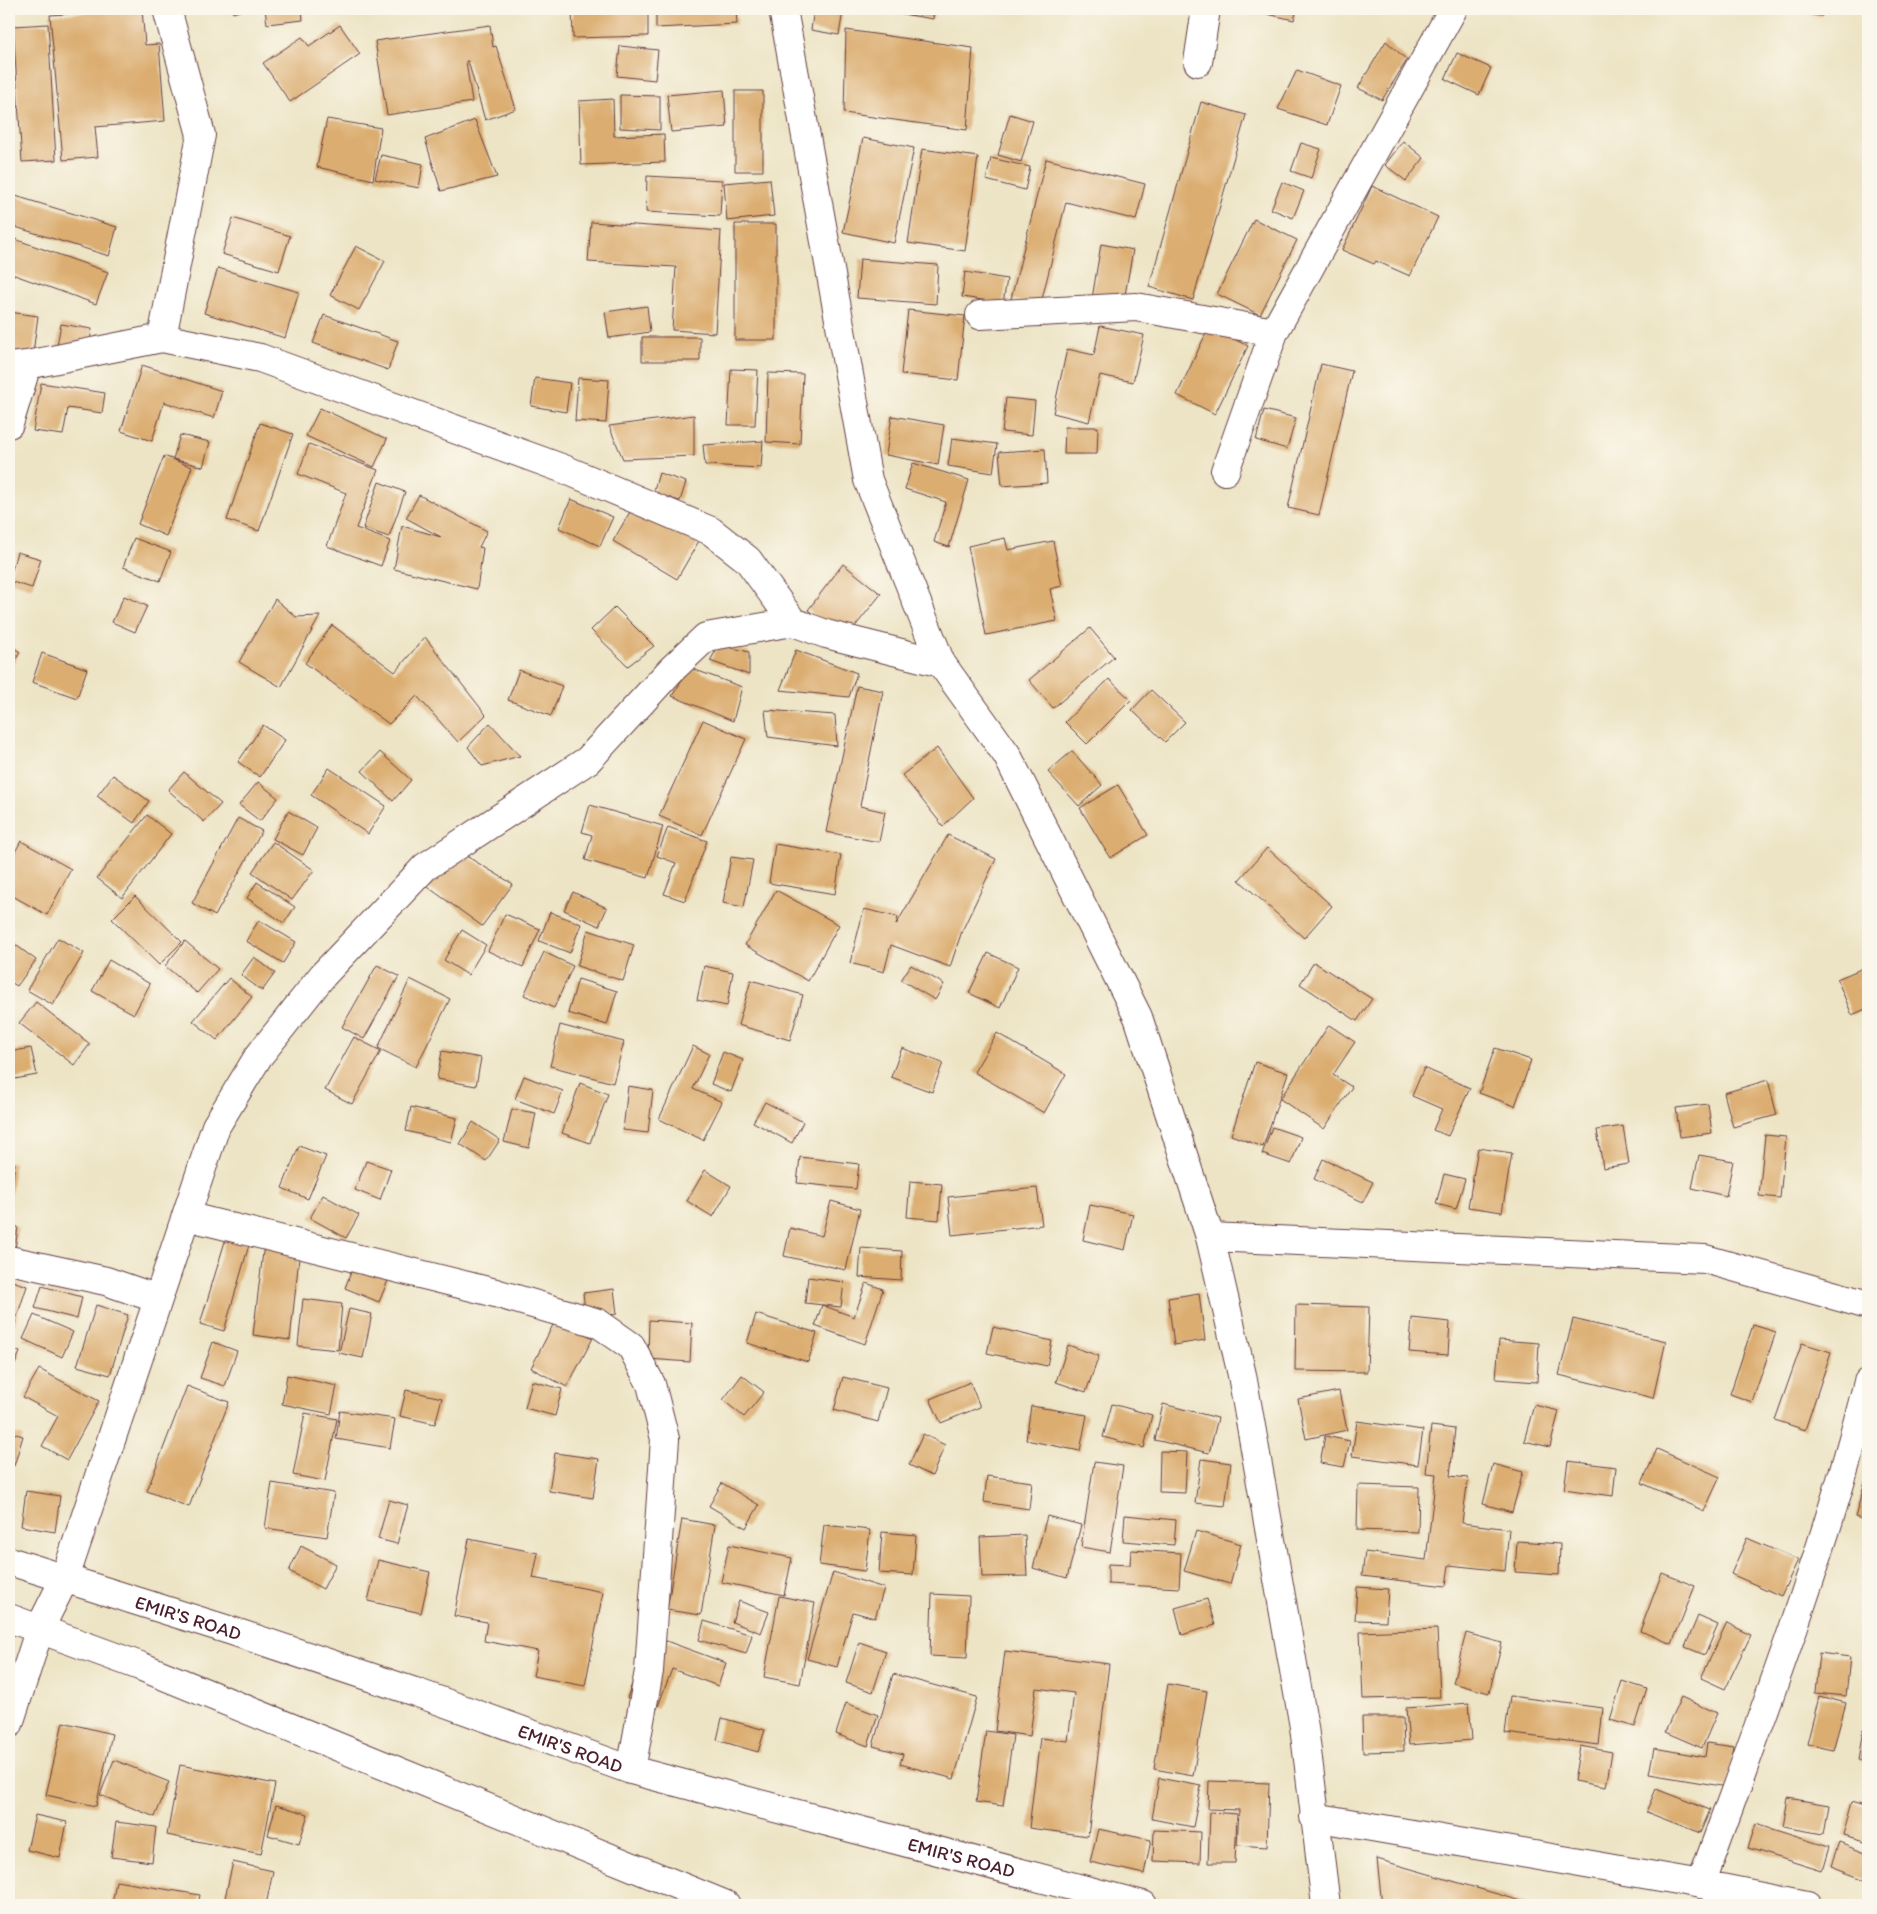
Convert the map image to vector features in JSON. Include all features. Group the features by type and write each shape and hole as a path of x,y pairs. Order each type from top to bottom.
{"street":[{"path":"162,338 200,135 167,9"},
{"path":"783,9 868,480 941,663 1007,755 1138,1017 1210,1237 1242,1375 1304,1727 1326,1905"},
{"path":"1198,62 1206,9"},
{"path":"1225,471 1274,332 1453,9"},
{"path":"980,315 1136,307 1274,332"},
{"path":"9,424 18,366 162,338 260,358 564,469 711,530 748,560 793,622"},
{"path":"9,1724 40,1628 65,1578 216,1126 258,1057 323,975 425,867 588,760 671,670 706,638 793,622 826,634 941,663"},
{"path":"186,1216 518,1299 598,1323 631,1346 651,1384 665,1438 649,1671 631,1770"},
{"path":"1210,1237 1705,1260 1868,1305"},
{"path":"9,1260 106,1281 158,1299"},
{"path":"1701,1884 1786,1651 1822,1541 1868,1382"},
{"name":"EMIR'S ROAD","path":"9,1562 65,1578 418,1693 631,1770 1143,1905"},
{"path":"9,1618 40,1628 726,1905"},
{"path":"1314,1817 1701,1884 1807,1905"}],"building":[{"path":"142,9 145,45 159,44 165,121 95,127 98,157 63,160 50,15"},
{"path":"231,9 246,9 233,13"},
{"path":"265,9 302,9 303,20 267,24"},
{"path":"572,9 648,9 648,36 573,38"},
{"path":"656,9 736,9 737,24 656,28"},
{"path":"814,9 843,11 839,35 811,30"},
{"path":"891,9 934,9 933,19 890,12"},
{"path":"1264,9 1297,9 1294,20 1263,13"},
{"path":"1792,9 1823,9 1822,16 1791,12"},
{"path":"48,24 56,160 22,162 13,26"},
{"path":"340,25 360,54 290,102 263,63 302,37 309,46"},
{"path":"490,25 493,47 496,46 516,109 485,120 468,61 466,61 472,102 387,115 375,41"},
{"path":"846,30 973,48 967,130 844,113"},
{"path":"1386,41 1407,60 1382,100 1358,88"},
{"path":"620,46 658,50 655,80 617,76"},
{"path":"1457,53 1491,68 1479,95 1445,79"},
{"path":"1297,70 1341,86 1327,125 1278,109"},
{"path":"724,90 727,127 671,132 667,95"},
{"path":"735,91 763,91 763,171 735,171"},
{"path":"620,95 660,96 660,130 620,128"},
{"path":"613,99 614,136 664,134 665,162 581,165 579,101"},
{"path":"1201,102 1246,115 1193,300 1149,287"},
{"path":"1010,114 1033,121 1021,162 998,155"},
{"path":"327,119 381,128 373,180 317,167"},
{"path":"475,120 497,177 441,191 425,139"},
{"path":"863,138 914,148 894,243 843,232"},
{"path":"1403,141 1424,158 1406,181 1385,165"},
{"path":"1301,143 1321,149 1311,178 1291,171"},
{"path":"922,149 978,157 965,251 908,243"},
{"path":"381,155 423,164 419,188 375,179"},
{"path":"991,158 1030,167 1025,190 986,180"},
{"path":"1046,159 1145,184 1136,220 1066,202 1040,307 1011,299"},
{"path":"647,176 722,180 720,216 646,212"},
{"path":"770,179 774,216 727,221 724,183"},
{"path":"1282,182 1304,191 1293,218 1271,209"},
{"path":"1372,186 1438,217 1410,276 1376,261 1374,264 1342,250"},
{"path":"9,194 117,227 109,256 9,225"},
{"path":"233,218 290,236 279,271 222,254"},
{"path":"1254,219 1297,240 1260,315 1217,294"},
{"path":"591,222 721,231 715,333 672,330 676,267 588,262"},
{"path":"735,224 776,224 776,340 735,340"},
{"path":"9,237 108,272 96,304 9,273"},
{"path":"1101,244 1133,250 1121,317 1090,311"},
{"path":"356,246 385,261 359,310 330,295"},
{"path":"860,259 938,265 936,304 857,298"},
{"path":"218,268 299,292 285,338 204,313"},
{"path":"965,272 1007,279 1003,303 962,297"},
{"path":"647,306 650,332 609,338 605,312"},
{"path":"908,310 965,316 958,380 901,374"},
{"path":"9,312 38,316 32,360 9,356"},
{"path":"324,315 398,341 388,370 313,343"},
{"path":"61,324 92,329 87,357 56,351"},
{"path":"1100,326 1144,335 1133,382 1100,375 1089,422 1053,413 1067,349 1094,355"},
{"path":"1209,327 1248,346 1215,414 1177,395"},
{"path":"642,337 700,337 700,361 642,361"},
{"path":"1321,364 1352,371 1319,515 1288,508"},
{"path":"142,365 222,391 214,418 164,402 152,441 121,431"},
{"path":"731,369 758,370 755,425 728,425"},
{"path":"768,373 803,374 800,444 766,442"},
{"path":"535,378 570,383 566,412 531,406"},
{"path":"578,378 609,380 606,423 575,421"},
{"path":"41,383 105,393 102,413 68,408 63,435 33,431"},
{"path":"1006,398 1035,401 1032,435 1002,432"},
{"path":"320,408 387,439 374,467 306,436"},
{"path":"1264,410 1296,418 1287,449 1256,440"},
{"path":"694,415 694,456 623,459 609,426"},
{"path":"892,416 944,425 938,465 886,455"},
{"path":"260,423 293,434 259,531 227,520"},
{"path":"1065,427 1098,427 1097,454 1064,454"},
{"path":"180,435 210,442 203,467 173,459"},
{"path":"952,438 997,444 993,473 948,466"},
{"path":"763,441 761,468 705,465 703,445"},
{"path":"309,444 378,470 356,528 390,541 381,566 327,546 346,493 298,474"},
{"path":"1045,449 1047,483 1002,486 999,452"},
{"path":"164,456 192,467 166,536 138,524"},
{"path":"913,463 969,480 949,547 934,542 946,502 905,489"},
{"path":"659,473 686,482 680,501 653,493"},
{"path":"379,482 405,492 389,537 363,528"},
{"path":"419,495 487,531 479,547 483,548 477,589 394,569 402,526 441,537 406,518"},
{"path":"571,499 613,517 600,546 559,528"},
{"path":"634,505 700,539 677,579 613,541"},
{"path":"134,538 171,552 160,581 123,567"},
{"path":"1005,538 1008,550 1053,541 1062,586 1050,589 1057,621 986,635 968,546"},
{"path":"17,552 41,559 32,588 9,581"},
{"path":"843,564 881,594 845,639 808,610"},
{"path":"124,596 147,606 135,632 112,622"},
{"path":"275,599 296,617 320,616 281,687 239,662"},
{"path":"615,607 654,646 628,666 591,630"},
{"path":"332,625 395,672 425,637 486,715 458,742 417,696 389,724 305,663"},
{"path":"1090,628 1114,657 1053,708 1029,680"},
{"path":"9,645 20,652 9,672"},
{"path":"719,645 749,652 749,675 710,661"},
{"path":"796,650 857,673 849,697 780,690"},
{"path":"42,653 87,669 77,698 32,682"},
{"path":"690,668 742,687 733,721 672,696"},
{"path":"519,670 562,686 551,716 508,700"},
{"path":"1109,679 1131,700 1087,744 1065,722"},
{"path":"857,686 883,691 860,806 885,812 879,842 826,832"},
{"path":"1151,690 1185,722 1165,742 1132,710"},
{"path":"765,710 835,715 837,746 768,737"},
{"path":"703,720 746,739 702,835 659,816"},
{"path":"490,723 520,756 482,766 468,747"},
{"path":"263,725 285,740 260,777 238,762"},
{"path":"937,748 973,798 943,826 902,775"},
{"path":"1072,751 1102,785 1079,806 1048,772"},
{"path":"380,752 411,780 393,801 362,771"},
{"path":"329,768 386,806 368,834 311,795"},
{"path":"184,772 221,804 204,822 168,790"},
{"path":"113,775 149,801 134,823 97,796"},
{"path":"258,782 278,798 260,821 239,805"},
{"path":"1118,785 1148,835 1110,858 1080,808"},
{"path":"590,805 663,826 648,878 585,860 592,835 582,832"},
{"path":"288,811 317,828 303,855 273,839"},
{"path":"147,815 171,834 122,898 97,878"},
{"path":"238,818 262,831 215,916 192,903"},
{"path":"668,827 707,841 685,901 664,894 676,863 657,856"},
{"path":"948,835 996,859 962,931 950,967 891,945 884,972 850,963 864,909 898,917 896,925"},
{"path":"21,841 71,869 47,915 9,894 9,863"},
{"path":"273,842 314,870 292,900 252,872"},
{"path":"775,844 841,855 835,894 769,883"},
{"path":"1267,848 1332,906 1304,938 1239,880"},
{"path":"463,854 513,884 482,926 425,885"},
{"path":"731,857 753,860 744,907 723,903"},
{"path":"257,882 295,907 284,923 247,898"},
{"path":"776,890 839,925 808,981 745,945"},
{"path":"573,892 607,908 599,926 564,910"},
{"path":"135,896 182,942 159,965 112,919"},
{"path":"550,912 581,924 570,953 539,941"},
{"path":"505,914 540,929 523,967 488,951"},
{"path":"259,920 296,942 283,963 246,941"},
{"path":"462,930 486,945 468,975 444,960"},
{"path":"588,930 634,945 623,981 577,966"},
{"path":"58,938 84,953 53,1005 27,990"},
{"path":"9,940 36,960 17,986 9,981"},
{"path":"185,941 218,969 197,993 165,966"},
{"path":"544,952 573,966 554,1008 524,995"},
{"path":"988,953 1018,967 1000,1008 969,993"},
{"path":"254,957 275,973 262,991 241,975"},
{"path":"109,960 150,984 134,1014 92,991"},
{"path":"1314,962 1372,999 1357,1021 1300,984"},
{"path":"377,965 399,976 364,1039 342,1027"},
{"path":"911,965 944,984 935,1000 901,980"},
{"path":"704,966 733,972 727,1006 697,1000"},
{"path":"1868,966 1868,1008 1852,1015 1837,979"},
{"path":"229,978 252,997 217,1040 193,1021"},
{"path":"410,979 450,999 416,1067 378,1048"},
{"path":"578,979 617,991 607,1025 568,1013"},
{"path":"751,980 803,995 790,1040 738,1025"},
{"path":"36,1002 90,1044 74,1065 19,1023"},
{"path":"560,1025 624,1042 613,1083 550,1066"},
{"path":"1329,1025 1355,1042 1333,1075 1352,1087 1324,1129 1280,1099"},
{"path":"997,1033 1066,1074 1044,1113 974,1072"},
{"path":"354,1037 381,1051 352,1104 325,1090"},
{"path":"693,1046 709,1054 693,1089 722,1102 703,1140 659,1119"},
{"path":"31,1048 37,1075 9,1080 9,1052"},
{"path":"902,1048 943,1063 932,1092 891,1077"},
{"path":"1495,1048 1531,1060 1515,1106 1479,1093"},
{"path":"442,1051 481,1058 476,1086 437,1079"},
{"path":"723,1052 743,1060 731,1092 711,1084"},
{"path":"1255,1062 1288,1073 1263,1147 1231,1135"},
{"path":"1424,1068 1470,1088 1448,1136 1433,1130 1442,1109 1412,1096"},
{"path":"524,1076 563,1091 554,1114 515,1099"},
{"path":"1768,1080 1777,1115 1733,1127 1724,1093"},
{"path":"580,1083 608,1094 590,1143 562,1133"},
{"path":"628,1086 653,1090 648,1133 623,1130"},
{"path":"765,1102 803,1122 792,1143 753,1122"},
{"path":"1708,1104 1712,1133 1680,1137 1676,1108"},
{"path":"411,1107 457,1118 451,1142 406,1131"},
{"path":"512,1109 536,1113 529,1148 504,1142"},
{"path":"473,1122 500,1140 486,1161 460,1144"},
{"path":"1623,1126 1629,1164 1603,1168 1597,1130"},
{"path":"1272,1127 1301,1137 1291,1164 1262,1154"},
{"path":"1765,1135 1786,1137 1780,1198 1759,1196"},
{"path":"299,1146 326,1156 308,1199 282,1188"},
{"path":"1478,1148 1512,1153 1502,1212 1468,1207"},
{"path":"1699,1155 1733,1161 1726,1196 1692,1188"},
{"path":"800,1157 859,1164 856,1189 797,1183"},
{"path":"1323,1159 1373,1182 1363,1202 1314,1179"},
{"path":"366,1161 391,1169 380,1200 355,1190"},
{"path":"9,1162 15,1163 10,1203 9,1202"},
{"path":"705,1170 731,1186 713,1217 687,1201"},
{"path":"1444,1174 1465,1179 1456,1209 1436,1204"},
{"path":"910,1181 942,1184 939,1220 907,1217"},
{"path":"1037,1188 1042,1225 952,1235 948,1197"},
{"path":"323,1195 359,1215 346,1238 310,1218"},
{"path":"831,1201 860,1209 846,1270 784,1256 790,1228 822,1236"},
{"path":"1090,1205 1133,1214 1125,1250 1083,1240"},
{"path":"9,1226 18,1227 14,1257 9,1257"},
{"path":"226,1238 249,1245 224,1331 200,1324"},
{"path":"264,1244 300,1249 290,1340 253,1335"},
{"path":"861,1248 902,1251 901,1280 859,1277"},
{"path":"354,1264 389,1278 379,1302 345,1288"},
{"path":"808,1277 844,1282 841,1307 805,1303"},
{"path":"9,1280 27,1286 12,1332 9,1331"},
{"path":"866,1283 883,1289 865,1344 815,1326 822,1305 854,1317"},
{"path":"42,1286 82,1297 77,1319 35,1308"},
{"path":"614,1289 617,1314 586,1318 583,1293"},
{"path":"1199,1293 1205,1340 1174,1345 1168,1298"},
{"path":"303,1299 342,1304 338,1350 298,1346"},
{"path":"96,1305 128,1315 110,1375 77,1366"},
{"path":"1296,1305 1369,1307 1367,1372 1295,1371"},
{"path":"349,1309 372,1314 363,1358 339,1353"},
{"path":"756,1314 817,1333 808,1362 747,1343"},
{"path":"34,1315 73,1332 62,1357 23,1339"},
{"path":"1412,1318 1450,1322 1448,1355 1409,1352"},
{"path":"556,1319 593,1338 567,1387 531,1368"},
{"path":"1573,1319 1666,1341 1653,1398 1559,1375"},
{"path":"649,1320 692,1323 690,1362 648,1359"},
{"path":"1753,1325 1776,1332 1752,1402 1730,1394"},
{"path":"993,1327 1052,1341 1047,1366 987,1353"},
{"path":"1499,1340 1539,1343 1537,1382 1496,1379"},
{"path":"213,1342 237,1351 225,1386 200,1378"},
{"path":"1802,1343 1831,1352 1805,1430 1775,1420"},
{"path":"1068,1345 1099,1356 1086,1392 1056,1382"},
{"path":"9,1347 20,1352 9,1379"},
{"path":"39,1369 99,1401 67,1460 42,1446 58,1416 23,1397"},
{"path":"287,1375 337,1386 331,1414 282,1404"},
{"path":"742,1375 764,1392 744,1417 723,1400"},
{"path":"843,1377 887,1388 878,1422 834,1410"},
{"path":"532,1381 562,1389 555,1416 525,1408"},
{"path":"970,1382 980,1407 941,1423 930,1399"},
{"path":"187,1386 229,1402 189,1507 147,1491"},
{"path":"406,1390 442,1398 435,1424 400,1416"},
{"path":"1339,1391 1347,1430 1306,1439 1298,1399"},
{"path":"1112,1404 1152,1415 1144,1448 1103,1437"},
{"path":"1163,1404 1218,1418 1209,1453 1155,1440"},
{"path":"1534,1405 1559,1411 1550,1447 1524,1441"},
{"path":"1031,1406 1087,1415 1080,1451 1026,1440"},
{"path":"340,1411 395,1419 390,1448 336,1439"},
{"path":"305,1413 337,1419 325,1481 293,1475"},
{"path":"1357,1421 1423,1430 1418,1465 1352,1456"},
{"path":"1431,1426 1455,1429 1450,1476 1468,1478 1462,1523 1509,1529 1505,1571 1449,1565 1446,1586 1362,1576 1365,1552 1426,1560 1436,1474 1426,1473"},
{"path":"9,1432 23,1436 14,1466 9,1464"},
{"path":"923,1434 945,1445 932,1476 909,1465"},
{"path":"1325,1436 1350,1441 1344,1467 1320,1463"},
{"path":"1657,1449 1720,1477 1704,1511 1642,1483"},
{"path":"1160,1451 1187,1452 1185,1493 1159,1492"},
{"path":"555,1453 599,1459 593,1498 549,1491"},
{"path":"1201,1459 1231,1463 1225,1506 1195,1503"},
{"path":"1568,1461 1616,1467 1613,1496 1564,1489"},
{"path":"1094,1462 1123,1466 1110,1552 1081,1547"},
{"path":"1493,1464 1523,1472 1512,1512 1483,1504"},
{"path":"1868,1472 1868,1521 1855,1517"},
{"path":"987,1476 1032,1482 1029,1509 984,1502"},
{"path":"272,1483 334,1493 327,1537 265,1528"},
{"path":"722,1483 759,1505 746,1528 709,1506"},
{"path":"1358,1485 1419,1487 1418,1532 1357,1530"},
{"path":"26,1491 60,1496 55,1532 21,1526"},
{"path":"389,1500 408,1505 397,1544 378,1539"},
{"path":"1125,1515 1176,1520 1174,1545 1123,1541"},
{"path":"1047,1516 1081,1525 1067,1578 1033,1568"},
{"path":"682,1519 715,1525 701,1615 667,1610"},
{"path":"824,1525 870,1530 865,1571 819,1565"},
{"path":"1196,1531 1241,1544 1230,1584 1184,1571"},
{"path":"882,1532 916,1535 913,1575 879,1573"},
{"path":"1025,1535 1027,1576 982,1577 980,1537"},
{"path":"1747,1538 1798,1560 1781,1596 1731,1574"},
{"path":"469,1539 538,1553 533,1578 603,1592 585,1686 533,1676 538,1651 484,1641 487,1622 454,1616"},
{"path":"1517,1541 1560,1544 1559,1575 1515,1572"},
{"path":"729,1545 792,1558 784,1595 721,1582"},
{"path":"301,1546 336,1564 323,1589 289,1571"},
{"path":"1131,1550 1181,1553 1179,1588 1108,1584 1108,1564 1130,1565"},
{"path":"378,1560 430,1572 421,1613 368,1601"},
{"path":"833,1572 884,1588 875,1618 853,1612 837,1667 807,1659"},
{"path":"1662,1573 1695,1586 1672,1644 1640,1631"},
{"path":"1357,1587 1388,1589 1386,1621 1355,1620"},
{"path":"932,1594 969,1596 967,1658 930,1656"},
{"path":"779,1596 815,1603 800,1684 764,1677"},
{"path":"1207,1599 1215,1625 1182,1635 1175,1608"},
{"path":"739,1601 769,1612 761,1633 732,1622"},
{"path":"1698,1616 1718,1625 1705,1655 1685,1647"},
{"path":"704,1621 752,1635 746,1654 699,1640"},
{"path":"1727,1623 1751,1635 1725,1689 1701,1678"},
{"path":"1437,1629 1440,1697 1363,1699 1360,1632"},
{"path":"1466,1633 1502,1643 1489,1693 1453,1683"},
{"path":"650,1635 726,1663 718,1686 672,1669 657,1709 627,1698"},
{"path":"859,1642 886,1651 873,1692 846,1683"},
{"path":"1005,1651 1109,1664 1088,1836 1029,1828 1040,1738 1068,1741 1074,1693 1036,1688 1030,1736 995,1731"},
{"path":"1819,1653 1850,1657 1846,1696 1815,1693"},
{"path":"893,1674 977,1697 954,1779 900,1764 903,1754 873,1746"},
{"path":"1622,1681 1647,1689 1635,1727 1610,1720"},
{"path":"1168,1684 1207,1691 1193,1776 1154,1769"},
{"path":"1510,1696 1603,1708 1599,1745 1505,1733"},
{"path":"1819,1696 1846,1703 1833,1750 1807,1744"},
{"path":"1681,1697 1717,1713 1702,1748 1665,1732"},
{"path":"846,1703 878,1715 868,1746 836,1734"},
{"path":"1469,1703 1472,1740 1409,1745 1406,1708"},
{"path":"1362,1717 1403,1717 1404,1751 1363,1752"},
{"path":"722,1718 765,1730 758,1752 717,1740"},
{"path":"63,1722 112,1734 96,1806 46,1795"},
{"path":"1864,1729 1868,1730 1868,1762 1859,1761"},
{"path":"986,1731 1013,1735 1003,1806 976,1802"},
{"path":"1707,1743 1734,1747 1727,1787 1649,1774 1654,1748 1705,1757"},
{"path":"1580,1746 1612,1752 1606,1787 1574,1781"},
{"path":"114,1760 169,1782 155,1817 100,1795"},
{"path":"180,1765 275,1784 261,1854 167,1835"},
{"path":"1159,1778 1201,1786 1193,1827 1152,1819"},
{"path":"1209,1781 1269,1783 1267,1847 1237,1845 1239,1810 1208,1809"},
{"path":"1656,1789 1710,1810 1700,1833 1646,1812"},
{"path":"1788,1798 1829,1805 1824,1834 1783,1827"},
{"path":"1852,1802 1868,1807 1868,1843 1843,1836"},
{"path":"276,1805 308,1814 299,1844 268,1835"},
{"path":"1210,1812 1237,1814 1235,1863 1208,1863"},
{"path":"35,1815 67,1822 60,1858 27,1850"},
{"path":"116,1822 156,1827 152,1862 111,1857"},
{"path":"1756,1824 1829,1847 1822,1871 1748,1848"},
{"path":"1098,1829 1151,1840 1144,1874 1090,1862"},
{"path":"1154,1830 1201,1832 1200,1863 1153,1861"},
{"path":"1839,1843 1868,1854 1868,1880 1831,1866"},
{"path":"1377,1859 1535,1905 1382,1905"},
{"path":"233,1862 273,1871 266,1905 239,1905 224,1902"},
{"path":"116,1881 200,1895 198,1905 112,1905"}]}
